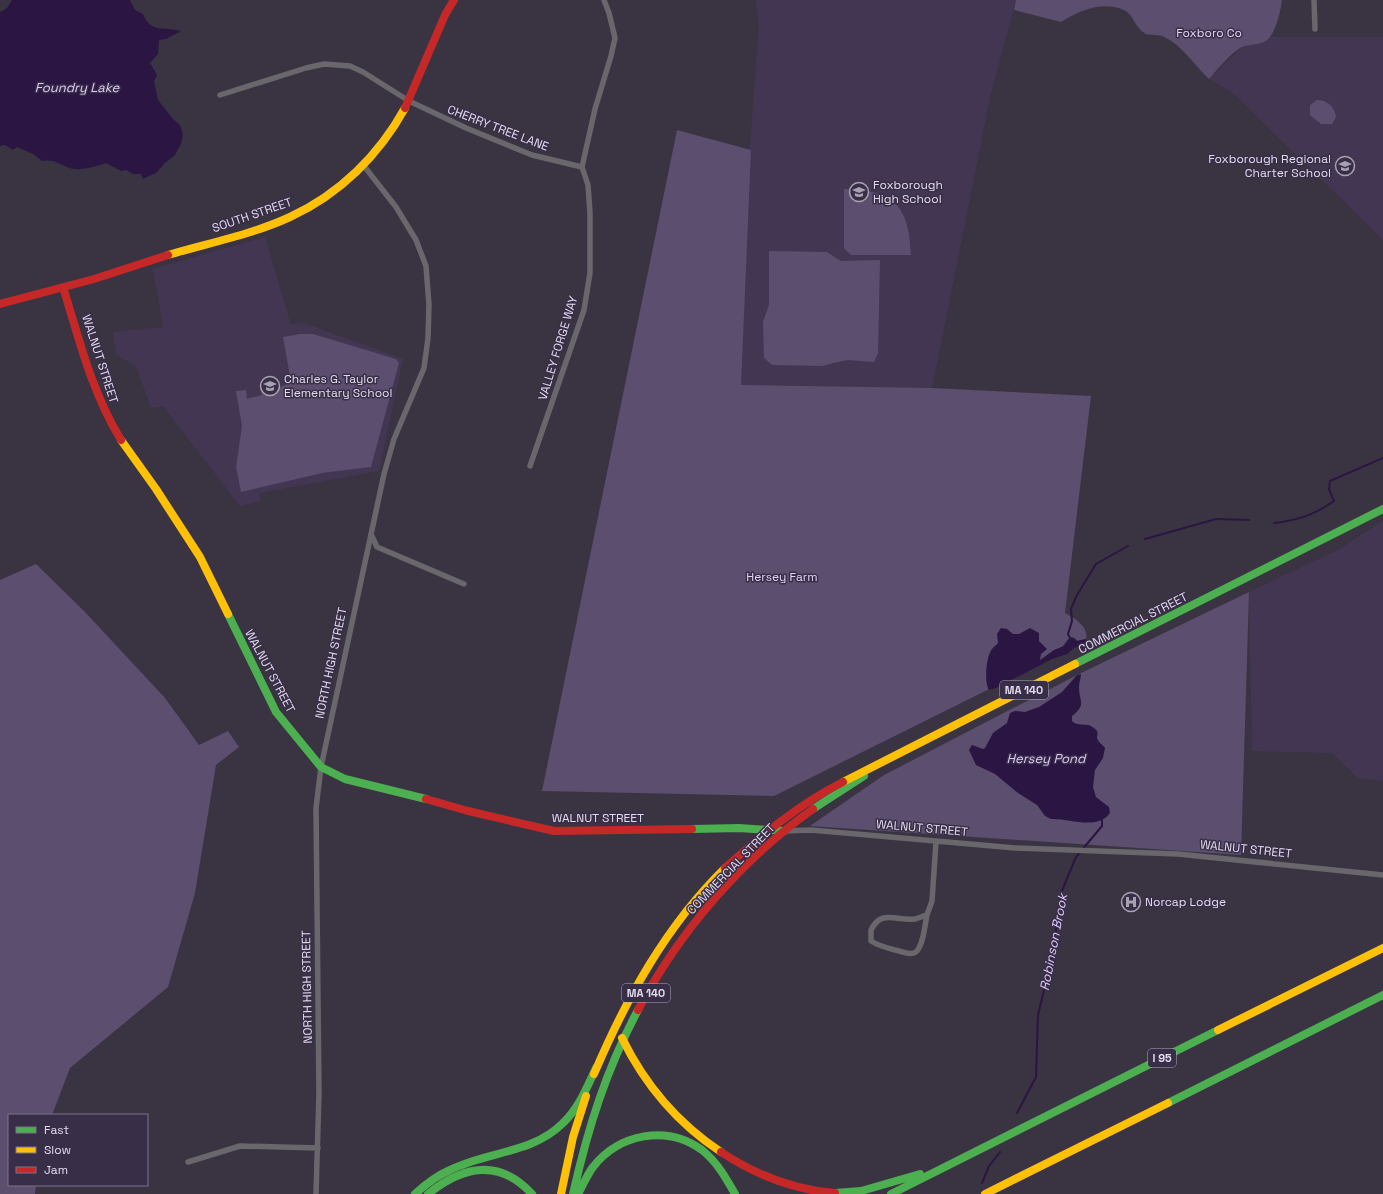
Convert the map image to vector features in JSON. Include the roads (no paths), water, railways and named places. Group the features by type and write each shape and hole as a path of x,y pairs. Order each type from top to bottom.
{"main road":[{"name":"SOUTH STREET","path":"0,304 64,287 194,247 243,234 290,217 332,192 364,166 394,126 409,101 445,15 454,0"},
{"name":"WALNUT STREET","path":"64,287 94,388 108,419 130,455 164,501 200,557 276,712 321,767 345,779 420,797 468,812 554,831 739,828 784,831"},
{"name":"COMMERCIAL STREET","path":"561,1194 576,1125 596,1068 626,1003 664,942 709,886 768,831 827,789 1383,509"},
{"name":"COMMERCIAL STREET","path":"573,1194 582,1150 605,1076 622,1038 650,986 683,937 722,892 784,831 807,813 893,756"},
{"name":"I 95","path":"891,1194 1383,948"},
{"path":"985,1194 1383,995"},
{"path":"622,1038 649,1086 683,1123 722,1154 770,1179 807,1191 842,1194 868,1190 942,1168"},
{"path":"415,1194 431,1179 453,1167 522,1149 549,1135 572,1114 596,1068"},
{"path":"578,1194 593,1167 613,1148 634,1137 657,1134 680,1138 705,1153 723,1172 735,1194"},
{"path":"428,1194 442,1183 455,1176 469,1171 487,1169 510,1174 524,1184 532,1194"}],"street":[{"path":"582,166 595,109 615,38 604,0"},
{"path":"1314,0 1315,29"},
{"name":"CHERRY TREE LANE","path":"220,95 306,68 324,64 350,66 363,72 409,101 459,125 532,155 582,166"},
{"name":"NORTH HIGH STREET","path":"316,1194 319,1093 316,808 321,767 370,533 394,439 424,368 428,338 429,305 426,266 416,240 396,207 379,182 364,166"},
{"name":"VALLEY FORGE WAY","path":"530,466 584,310 590,273 590,213 588,185 582,166"},
{"path":"370,533 377,547 464,584"},
{"name":"WALNUT STREET","path":"784,831 811,830 1015,848 1178,854 1383,875"},
{"path":"927,915 914,919 891,916 879,920 871,930 872,941 877,945 909,954 915,953 919,950 932,900 936,842"},
{"path":"188,1162 240,1146 318,1148"}],"water":[{"name":"Foundry Lake","path":"12,0 130,0 135,10 143,14 146,20 154,27 181,31 166,39 159,40 158,54 150,63 157,75 154,81 158,100 173,119 180,125 183,134 181,144 175,155 156,173 143,179 141,174 133,174 126,170 121,171 106,163 91,168 75,169 47,160 42,161 33,154 17,147 13,150 5,145 0,146 0,12 7,8"},
{"path":"1001,628 1007,629 1013,634 1019,634 1030,628 1039,633 1039,641 1047,649 1041,654 1040,660 1054,650 1064,646 1072,637 1077,641 1086,639 1086,646 1082,649 1075,647 1067,654 1052,659 996,688 989,690 987,687 986,676 988,657 990,652 998,643 997,634"},
{"name":"Hersey Pond","path":"1081,674 1079,692 1081,706 1072,716 1072,721 1078,724 1089,725 1097,731 1097,738 1105,748 1103,758 1095,770 1093,787 1096,797 1109,807 1110,813 1098,821 1090,823 1051,819 1045,816 1037,805 1018,793 995,774 976,765 969,750 972,745 983,749 985,748 993,733 1007,723 1010,713 1015,711 1025,712 1039,707 1062,692 1077,675"}],"waterway":[{"name":"Robinson Brook","path":"1274,523 1306,516 1327,506 1334,501 1329,489 1330,481 1383,458"},
{"name":"Robinson Brook","path":"1145,539 1216,519 1249,520"},
{"name":"Robinson Brook","path":"1071,640 1068,634 1072,621 1071,609 1077,595 1096,564 1128,546"},
{"name":"Robinson Brook","path":"1017,1113 1036,1077 1038,1015 1052,958 1061,893 1076,857 1102,826 1102,818"},
{"name":"Robinson Brook","path":"982,1183 989,1166 1000,1152"}],"place":[{"name":"Foxborough Regional Charter School","path":"1345,166"},
{"name":"Foxborough High School","path":"859,192"},
{"name":"Charles G. Taylor Elementary School","path":"270,386"},
{"name":"Norcap Lodge","path":"1131,902"}],"park label":[{"name":"Foxboro Co","path":"1209,33"},
{"name":"Hersey Farm","path":"782,577"}]}
